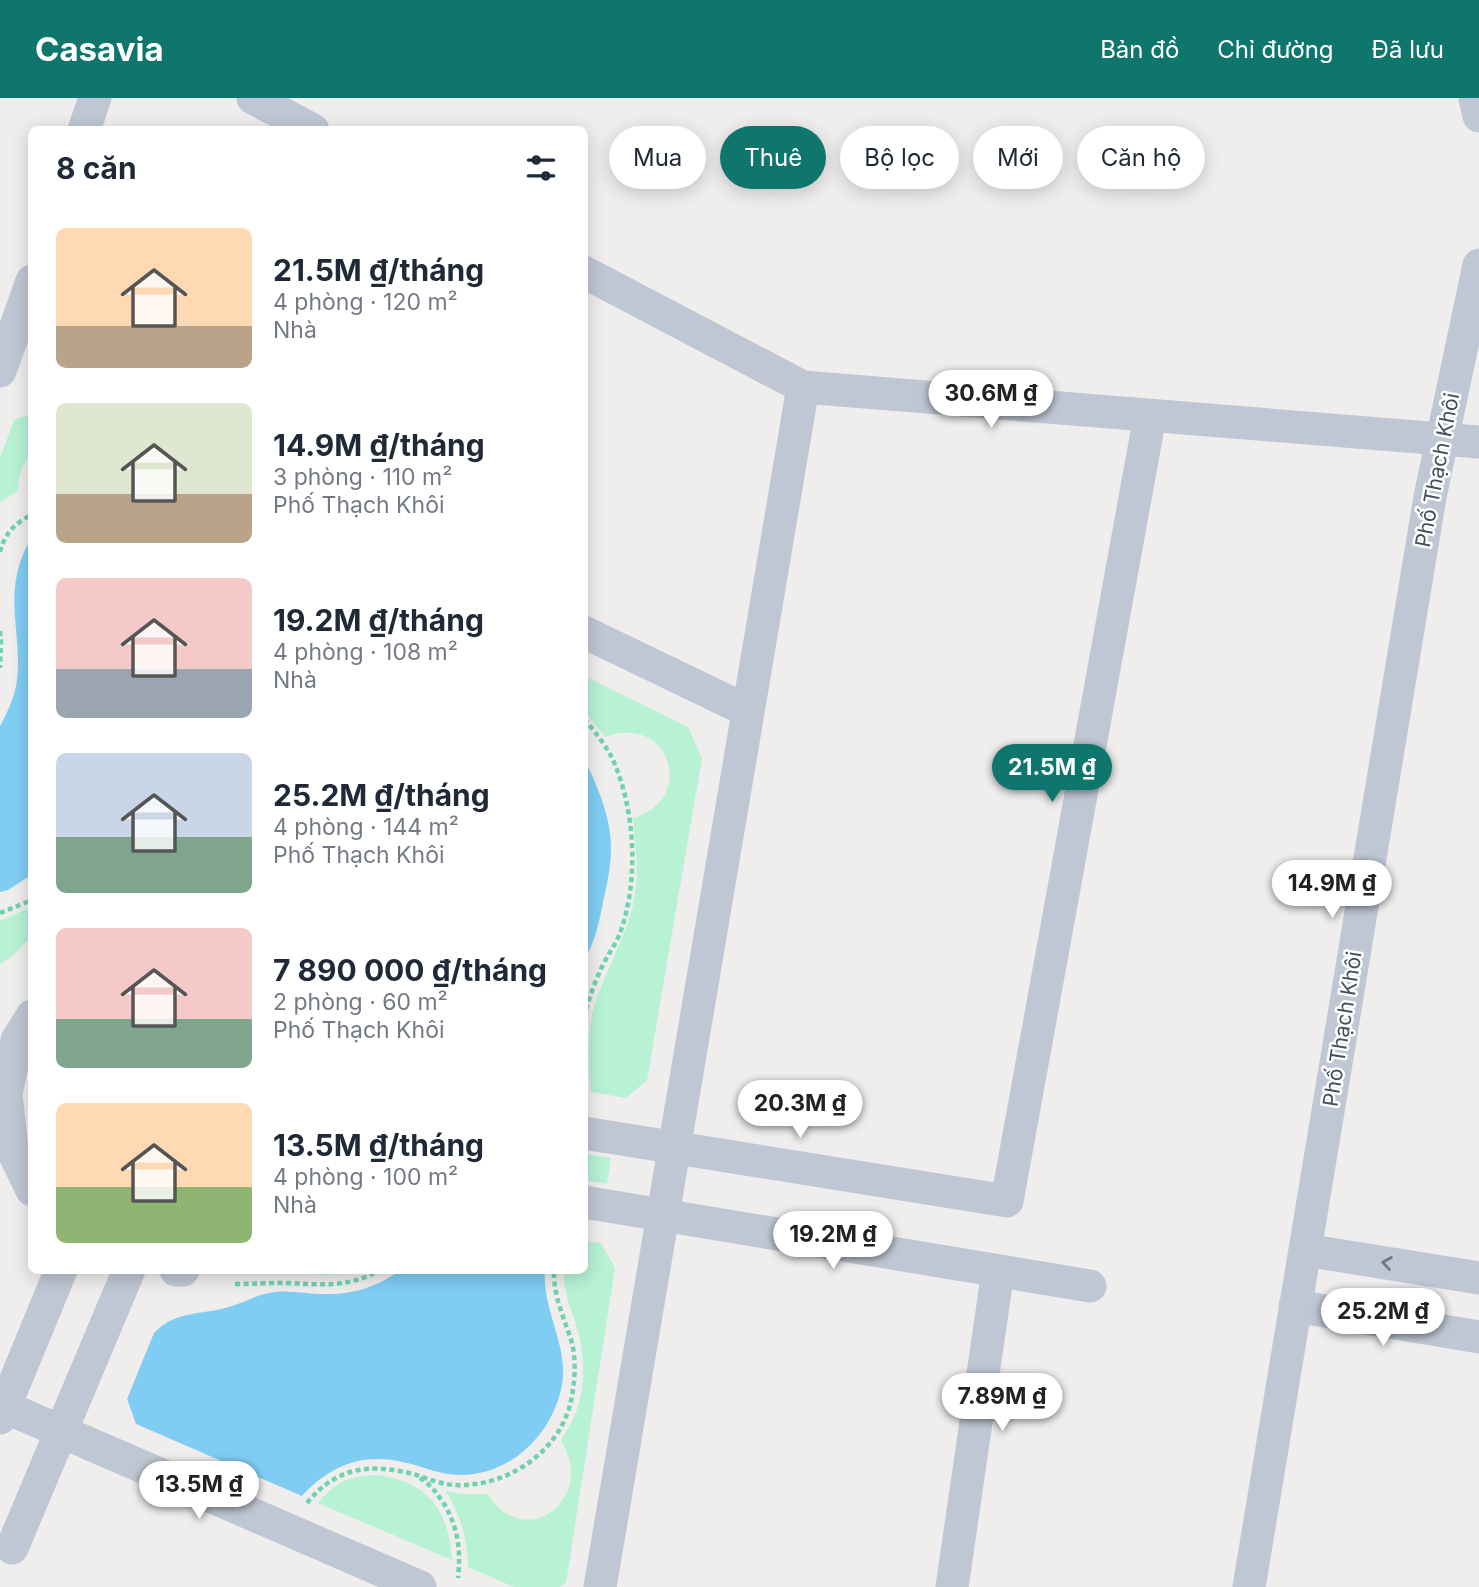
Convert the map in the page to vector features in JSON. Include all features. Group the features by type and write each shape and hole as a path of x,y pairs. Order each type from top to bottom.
{"street":[{"path":"85,126 95,98"},
{"path":"253,98 306,126"},
{"path":"1475,98 1479,116"},
{"name":"Phố Thạch Khôi","path":"1249,1587 1430,497 1479,265"},
{"path":"588,274 803,387 1479,442"},
{"path":"13,363 28,298"},
{"path":"600,1587 803,387"},
{"path":"588,1134 1007,1201 1150,416"},
{"path":"1441,440 1479,432"},
{"path":"588,634 748,711"},
{"path":"16,1030 6,1094 12,1149 28,1182"},
{"path":"588,1203 1090,1286"},
{"path":"1305,1250 1479,1278"},
{"path":"952,1587 998,1271"},
{"path":"59,1274 1,1410 60,1432 420,1587"},
{"path":"12,1548 127,1274"},
{"path":"1295,1306 1479,1337"}],"path":[{"path":"0,552 4,538 28,517"},
{"path":"0,631 0,668"},
{"path":"588,724 610,755 625,798 632,838 631,887 626,910 618,938 604,962 588,1005"},
{"path":"0,913 28,902"},
{"path":"235,1284 334,1285 366,1279 374,1274"},
{"path":"301,1511 322,1487 345,1472 377,1468 396,1470 451,1485 465,1485 494,1480 527,1465 550,1444 568,1413 573,1395 575,1362 572,1344 560,1312 554,1274"},
{"path":"413,1474 436,1491 451,1515 460,1548 458,1578"}],"green space":[{"path":"28,415 28,459 21,472 18,491 0,502 0,458 14,420"},
{"path":"588,678 688,727 702,758 647,1080 626,1098 591,1092 591,1021 632,909 637,875 633,818 653,808 665,794 669,778 668,762 660,747 646,737 628,733 605,737 588,716"},
{"path":"28,908 28,940 0,964 0,921"},
{"path":"588,1154 611,1158 607,1184 588,1181"},
{"path":"588,1241 601,1243 615,1268 566,1583 559,1587 514,1587 468,1567 462,1528 446,1491 488,1494 507,1514 530,1520 551,1512 566,1495 571,1467 561,1440 577,1410 583,1360 564,1274 588,1274"},
{"path":"376,1475 409,1484 432,1501 446,1526 452,1560 318,1503 330,1490 343,1482"}],"water":[{"path":"28,545 28,877 0,892 0,726 16,686 18,649 15,591"},
{"path":"588,767 606,814 611,848 608,875 588,952"},
{"path":"394,1274 545,1274 547,1300 562,1356 562,1385 548,1422 522,1452 488,1471 469,1475 448,1474 392,1460 363,1460 350,1463 325,1476 302,1496 136,1424 127,1399 154,1333 171,1320 229,1307 269,1293 338,1294 357,1291"}]}
